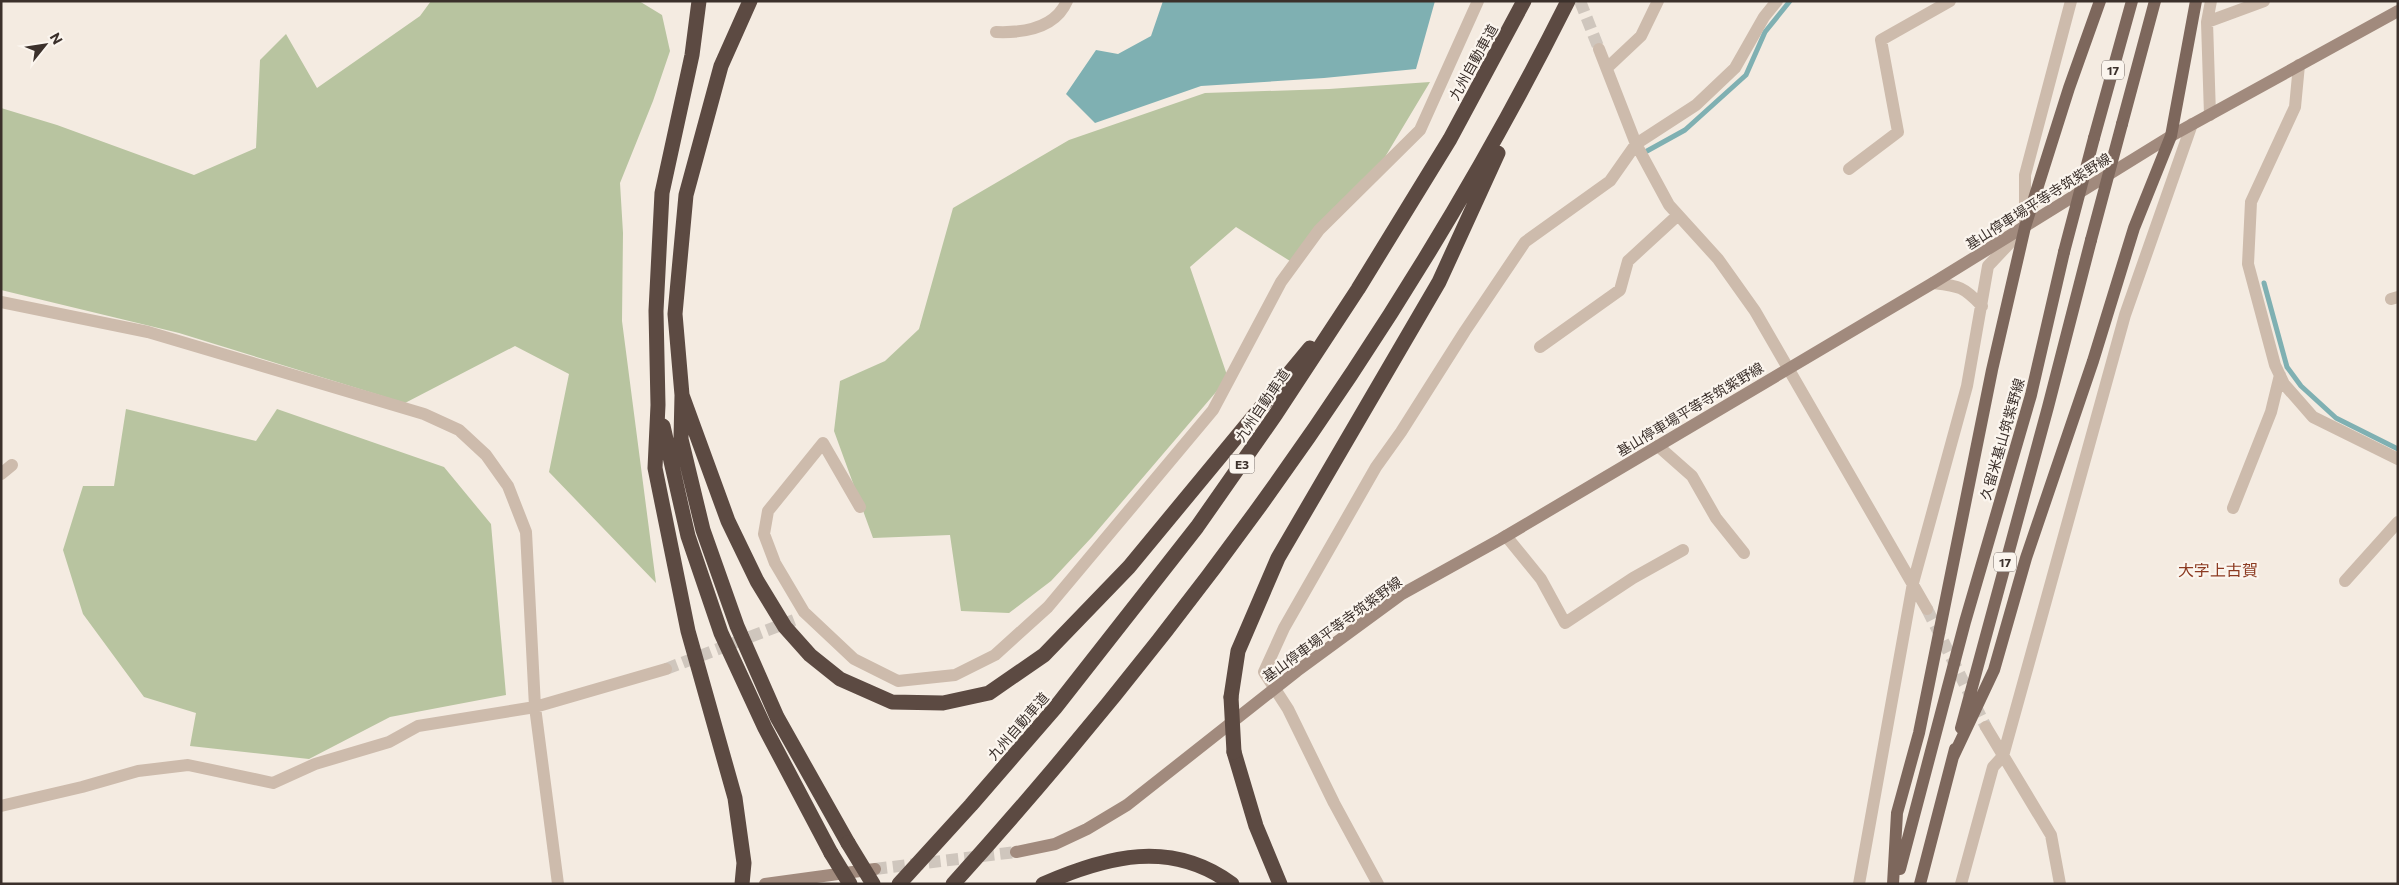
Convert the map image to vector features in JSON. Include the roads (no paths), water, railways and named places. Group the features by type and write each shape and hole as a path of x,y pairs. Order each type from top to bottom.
{"highway":[{"path":"699,1 692,55 662,193 656,311 658,405 656,468 688,631 735,798 744,863 742,884"},
{"path":"750,1 721,66 686,195 675,314 682,395 680,439 703,530 737,626 777,717 848,843 874,876"},
{"name":"九州自動車道","path":"899,884 971,805 1054,708 1197,527 1276,414 1358,289 1450,139 1524,1"},
{"path":"953,884 1084,734 1227,551 1310,436 1385,323 1436,241 1482,163 1568,1"},
{"path":"1280,884 1256,826 1234,752 1230,697 1238,651 1278,558 1439,282 1554,28"},
{"path":"682,395 728,521 758,581 785,627 810,655 840,679 892,702 943,703 989,694 1044,655 1129,567 1358,289"},
{"path":"658,405 688,536 721,633 766,728 831,853 850,884"},
{"path":"1044,884 1076,869 1116,858 1144,856 1173,857 1198,864 1219,874 1232,884"}],"main road":[{"path":"1895,884 1897,813 1921,723 1954,567 1990,379 2024,227 2069,88 2100,1"},
{"name":"久留米基山筑紫野線","path":"1895,884 1965,622 2031,395 2064,252 2132,1"},
{"name":"17","path":"1920,884 2155,1"},
{"path":"1954,756 1994,670 2026,558 2093,361 2134,228 2171,136 2196,1"},
{"name":"基山停車場平等寺筑紫野線","path":"1016,852 1056,844 1087,829 1127,805 1274,690 1402,594 1506,536 1933,283 2171,136 2398,11"},
{"path":"765,884 874,876"}],"street":[{"path":"996,32 1038,28 1057,16 1067,1"},
{"path":"860,507 823,443 768,511 764,534 775,563 804,612 854,659 898,681 955,675 995,655 1048,607 1213,410 1281,282 1319,230 1420,130 1478,1"},
{"path":"1607,68 1640,36 1658,1"},
{"path":"1378,884 1334,803 1288,709 1264,672 1284,628 1376,467 1401,432 1465,330 1526,242 1610,181 1636,144 1696,105 1735,68 1764,18 1777,1"},
{"path":"1849,169 1898,132 1881,40 1950,1"},
{"path":"1860,884 1913,583 1967,386 1988,266 2024,227 2025,176 2071,1"},
{"path":"2210,1 2207,22 2210,115"},
{"path":"2207,22 2264,1"},
{"path":"1598,49 1636,144 1669,205 1718,259 1755,311 1927,609"},
{"path":"2299,65 2295,107 2251,202 2248,264 2275,365 2284,384 2313,417 2398,459"},
{"path":"1961,884 1993,767 2003,756 2125,314 2192,124"},
{"path":"1540,347 1620,290 1628,261 1678,215"},
{"path":"1933,283 1967,290 1982,306"},
{"path":"1,302 148,332 424,414 459,430 486,455 508,486 526,532 535,708 558,884"},
{"path":"2233,508 2271,412 2280,375"},
{"path":"1658,446 1692,476 1716,518 1744,552"},
{"path":"1,474 12,465"},
{"path":"2345,581 2398,522"},
{"path":"1506,536 1541,579 1565,623 1633,578 1683,550"},
{"path":"794,620 804,612"},
{"path":"1,806 82,787 138,770 188,765 273,783 315,764 389,742 418,726 535,708 666,669"},
{"path":"1986,727 2052,835 2060,884"}],"water":[{"path":"1163,1 1435,1 1416,69 1324,78 1201,86 1095,123 1066,94 1096,50 1118,54 1151,36"}],"waterway":[{"path":"1647,151 1685,130 1746,75 1765,32 1790,1"},
{"path":"2264,283 2287,367 2301,386 2336,418 2398,449"}],"tunnel":[{"path":"1580,1 1599,49"},
{"path":"1927,609 1986,727"},
{"path":"666,669 794,620"},
{"path":"875,869 1016,852"}],"district":[{"name":"大字上古賀","path":"2218,569"}]}
